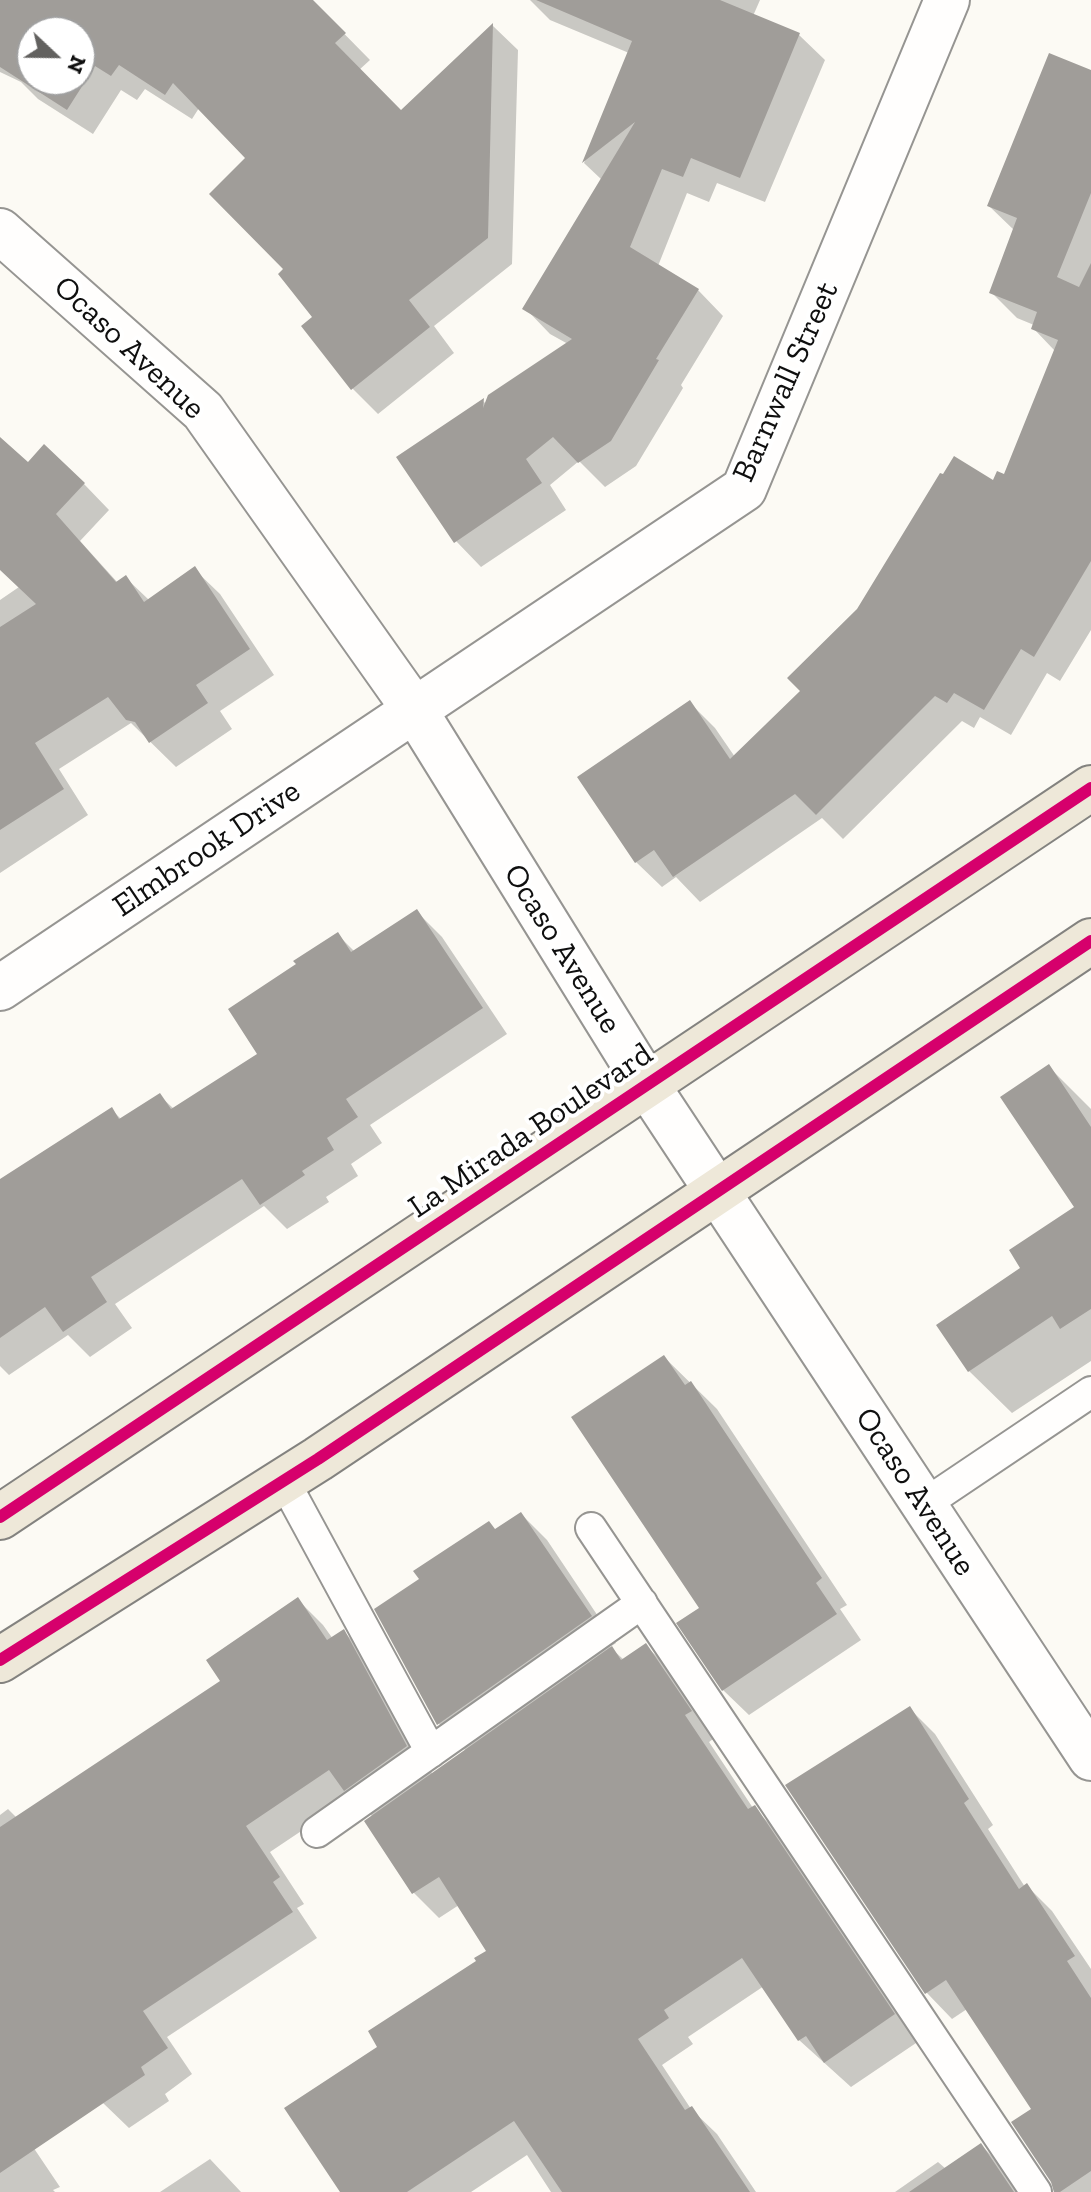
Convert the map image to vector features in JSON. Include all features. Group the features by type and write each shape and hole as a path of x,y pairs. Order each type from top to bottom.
{"main road":[{"name":"La Mirada Boulevard","path":"0,1517 1091,788"},
{"path":"0,1660 284,1481 1091,941"}],"street":[{"name":"Barnwall Street","path":"414,709 744,489 947,0"},
{"name":"Ocaso Avenue","path":"0,231 203,411 414,709 647,1085 1091,1758"},
{"name":"Elmbrook Drive","path":"0,988 414,709"}],"lane":[{"path":"923,1505 1091,1392"},
{"path":"284,1481 431,1752"},
{"path":"591,1528 1036,2192"},
{"path":"317,1832 642,1603"}],"building":[{"path":"0,0 313,0 346,33 335,43 401,110 493,23 488,238 409,300 430,327 351,390 301,326 312,317 278,274 283,269 209,194 245,158 173,83 165,95 119,65 111,76 96,67 96,16 16,16 16,77 0,67"},
{"path":"536,0 720,0 800,33 740,178 691,158 683,177 662,169 630,247 699,289 611,441 578,463 553,437 526,459 542,483 454,543 396,457 484,398 483,408 488,395 572,339 522,309 635,122 582,163 632,41"},
{"path":"1049,53 1091,70 1091,193 1057,277 1079,287 1091,263 1091,561 1034,657 1021,649 984,710 954,693 947,703 935,696 816,815 795,794 673,877 654,850 635,863 577,777 690,700 730,759 800,691 787,678 857,609 940,473 943,474 954,456 993,480 997,471 1004,474 1058,340 1031,329 1037,312 989,293 1017,218 987,206"},
{"path":"45,96 76,96 67,110"},
{"path":"0,437 28,462 44,444 85,483 56,514 116,582 126,575 144,602 195,566 250,649 196,685 208,703 149,743 135,722 126,720 108,697 35,743 64,789 0,830 0,627 36,604 0,570"},
{"path":"417,909 483,1008 346,1099 358,1117 327,1138 334,1150 302,1171 305,1175 260,1205 242,1179 91,1277 107,1302 63,1332 45,1307 0,1338 0,1179 112,1107 119,1119 160,1093 171,1109 257,1054 228,1009 338,932 351,952"},
{"path":"1049,1064 1091,1127 1091,1309 1060,1329 1052,1316 968,1372 936,1325 1020,1268 1009,1250 1074,1207 1000,1097"},
{"path":"664,1355 685,1385 691,1381 822,1578 816,1583 837,1614 722,1691 676,1623 699,1608 571,1417"},
{"path":"521,1512 592,1616 437,1725 374,1609 419,1579 413,1571 489,1521 495,1529"},
{"path":"298,1597 327,1640 344,1629 407,1746 344,1791 329,1770 246,1826 280,1877 273,1882 293,1912 143,2011 168,2048 141,2067 145,2075 0,2173 0,1827 220,1681 206,1660"},
{"path":"646,1643 692,1711 685,1715 748,1809 755,1805 895,2014 824,2063 806,2036 798,2041 742,1958 664,2010 669,2018 638,2039 685,2110 692,2106 750,2192 562,2192 514,2121 407,2192 340,2192 284,2108 377,2047 368,2031 476,1961 474,1958 486,1951 439,1877 412,1894 364,1821 612,1646 621,1660"},
{"path":"910,1706 969,1799 964,1803 1019,1889 1027,1883 1075,1956 1067,1961 1091,1998 1091,2171 1060,2192 1054,2192 1051,2182 1011,2122 1031,2109 946,1980 925,1994 785,1785"},
{"path":"981,2143 1014,2192 909,2192"}],"cycle path":[{"path":"0,1517 1091,788"},
{"path":"0,1660 318,1459 1091,941"}]}
